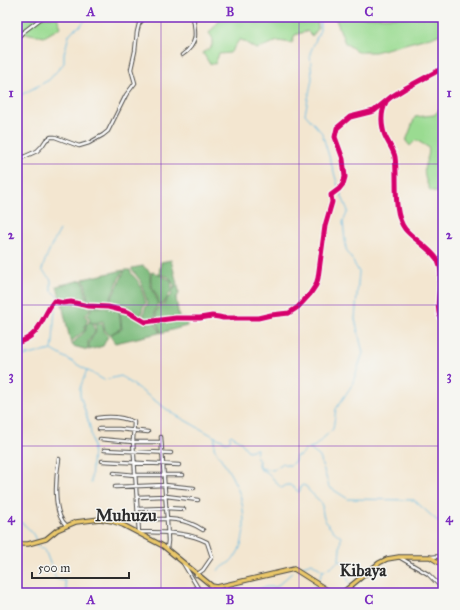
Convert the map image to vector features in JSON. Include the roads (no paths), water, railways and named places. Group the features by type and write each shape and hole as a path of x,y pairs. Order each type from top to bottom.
{"main road":[{"path":"17,544 28,544 46,539 55,531 66,525 84,520 108,520 123,525 166,549 211,586 217,587 295,570 332,593"},
{"path":"342,593 379,563 387,559 399,557 430,557 443,565"}],"street":[{"path":"17,39 22,33 43,17"},
{"path":"17,160 35,152 46,140 51,137 56,137 78,146 90,143 108,131 126,95 135,83 131,69 139,24 145,17"},
{"path":"182,55 189,49 195,39 193,17"},
{"path":"17,343 35,333 54,301 63,303 72,302 88,306 108,307 128,312 146,322 176,318 200,318 212,316 232,319 258,318 289,313 300,305 316,285 320,272 325,226 332,202 331,195 343,184 345,177 343,159 334,137 336,130 350,117 374,111 391,97 443,68"},
{"path":"386,102 382,118 383,130 395,157 396,192 399,214 405,229 435,255 439,262 441,272 438,311 443,323"},
{"path":"96,418 111,417 134,422 133,442 139,533 168,533 187,535 206,541 209,544 212,557 203,570 196,575"},
{"path":"99,429 148,432"},
{"path":"160,437 168,533 168,546 166,549"},
{"path":"100,439 133,442 161,442"},
{"path":"104,450 172,453"},
{"path":"59,459 56,485 59,514 66,525"},
{"path":"102,461 179,465"},
{"path":"114,473 136,475 183,475"},
{"path":"115,487 165,485 194,488"},
{"path":"137,497 166,496 198,500"},
{"path":"138,510 166,508 184,509"},
{"path":"138,520 167,519 190,522 203,530"},
{"path":"430,557 443,556"},
{"path":"399,557 428,574 443,589"},
{"path":"183,563 201,593"},
{"path":"210,593 212,588 211,586"}],"waterway":[{"path":"17,97 49,80 64,63 64,54 69,35 88,17"},
{"path":"258,463 260,468 273,470 283,463 285,465 290,465 295,461 296,456 315,446 333,429 336,409 352,385 363,353 355,319 359,272 346,249 343,222 348,211 339,189 322,133 305,114 312,79 310,53 320,30 320,17"},
{"path":"57,300 58,297 51,290 51,280 42,270 60,230"},
{"path":"52,349 57,303"},
{"path":"17,357 52,350 104,380 121,376 172,413 215,437 227,442 231,439 229,437 231,435 240,441 248,451 257,449 256,455 259,461 258,467 270,475 279,486 282,488 286,485 290,485 299,492 300,487 303,485 307,487 309,491 322,503 323,514 327,523 341,537 339,560 349,566 347,577 350,584"},
{"path":"87,370 80,388 80,395 90,427 93,447 91,483"},
{"path":"215,437 214,448 236,485 244,514 243,535 237,554 218,570"},
{"path":"310,449 320,457 329,487 348,499 414,500 443,526"},
{"path":"17,521 29,529 34,535 36,541"},
{"path":"37,544 37,547 45,550 56,579 65,581 67,593"},
{"path":"318,582 323,571 334,565 339,560"},
{"path":"297,568 312,563 323,571"},
{"path":"254,593 261,588 276,587 294,571"},
{"path":"311,593 316,585"},
{"path":"351,587 356,593"}],"district":[{"name":"Muhuzu","path":"126,515"},
{"name":"Kibaya","path":"363,570"}]}
